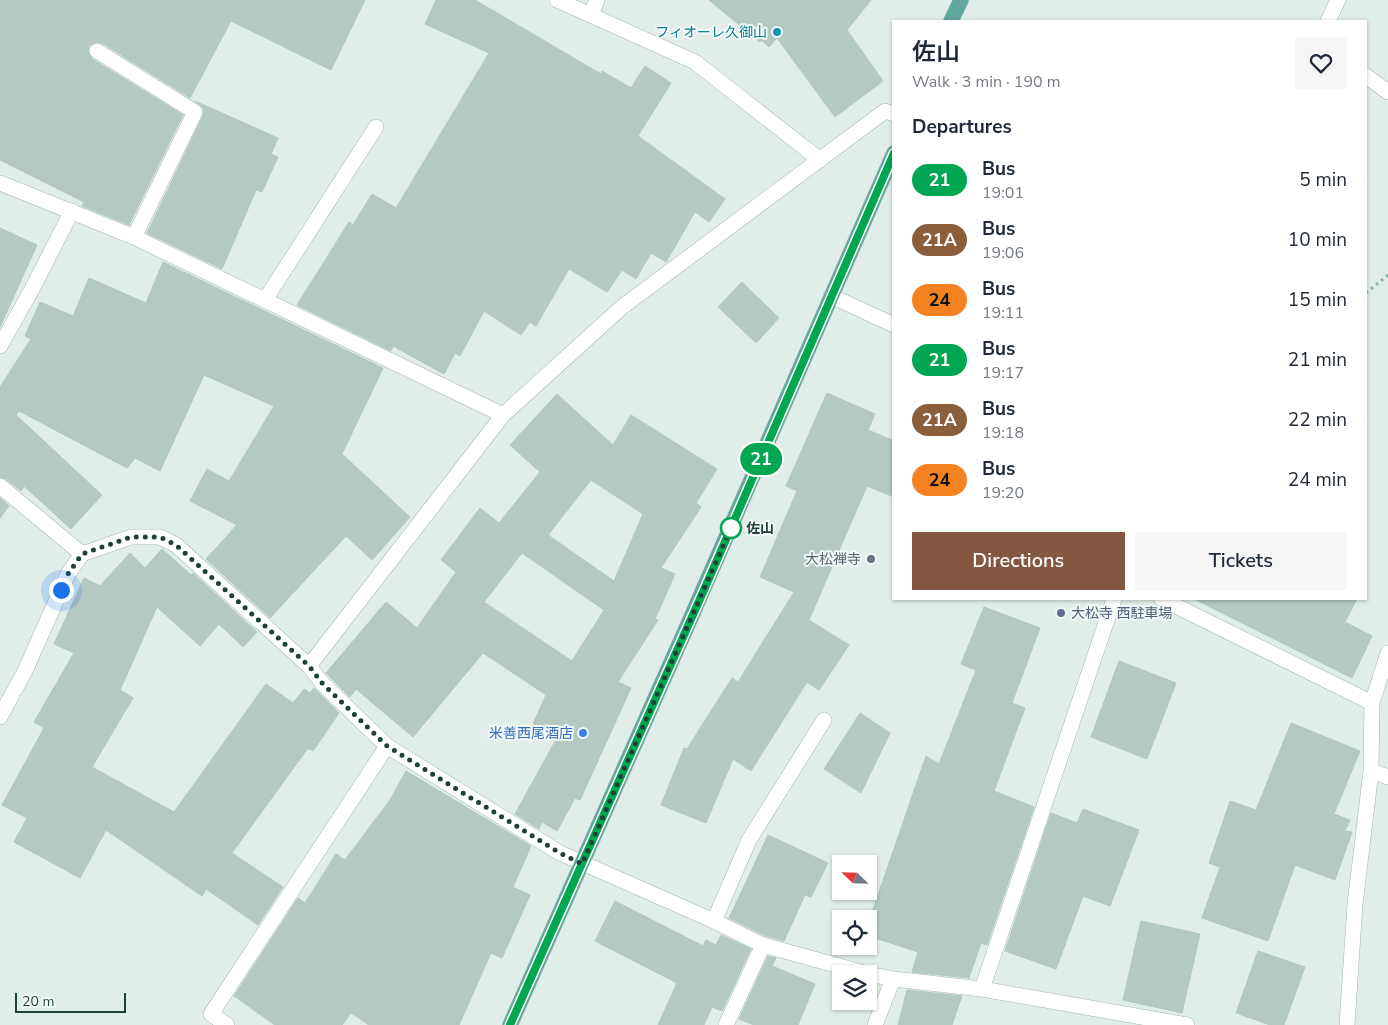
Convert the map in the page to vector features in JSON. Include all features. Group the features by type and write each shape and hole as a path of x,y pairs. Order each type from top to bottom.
{"main road":[{"path":"952,20 961,0"},
{"path":"510,1025 705,588 892,158"}],"street":[{"path":"557,0 594,7 695,62 820,160"},
{"path":"1328,20 1338,0"},
{"path":"97,51 195,112 134,237"},
{"path":"1367,77 1388,92"},
{"path":"309,666 503,415 622,307 885,111 892,113"},
{"path":"264,300 376,127"},
{"path":"0,183 134,237 503,415"},
{"path":"0,346 72,211"},
{"path":"831,296 892,324"},
{"path":"0,486 82,554"},
{"path":"0,718 25,671 68,574 82,554 131,537 160,537 176,545 309,666 322,683 387,746 560,853 582,864 714,921 763,945 836,965"},
{"path":"982,989 1114,600"},
{"path":"1164,600 1372,703"},
{"path":"1347,1025 1355,904 1371,771 1372,703 1388,653"},
{"path":"714,921 748,840 824,720"},
{"path":"227,1025 211,1014 387,746"},
{"path":"1371,771 1388,777"},
{"path":"726,1025 763,945"},
{"path":"877,976 893,980 982,989 1187,1025"},
{"path":"875,1025 893,980"}],"path":[{"path":"1367,292 1388,275"}],"building":[{"path":"0,0 365,0 331,70 231,21 190,98 102,43 97,42 89,46 88,51 92,59 183,115 129,225 82,206 84,202 0,160"},
{"path":"436,0 475,0 601,74 602,71 631,88 645,66 671,83 638,136 725,199 709,222 695,212 666,262 651,253 636,279 622,270 607,292 569,269 536,326 530,322 521,335 484,311 460,356 455,353 444,374 393,346 391,351 297,305 349,222 353,225 372,194 396,208 489,53 425,24"},
{"path":"709,0 871,0 847,30 883,81 835,117 777,38 769,47 761,40 760,42"},
{"path":"195,101 278,138 271,154 278,157 262,192 256,190 222,269 147,233 203,116 203,108"},
{"path":"0,228 37,245 0,327"},
{"path":"163,262 383,368 342,454 410,517 372,560 346,536 270,618 206,559 237,525 190,501 207,469 229,481 274,406 204,375 160,471 135,458 127,468 19,411 16,415 102,495 71,529 24,486 21,491 6,479 0,477 0,387 31,339 25,336 40,302 73,316 89,278 146,303"},
{"path":"742,282 779,318 756,343 718,307"},
{"path":"827,393 875,414 868,430 892,440 892,496 867,486 809,620 849,645 819,690 807,682 751,771 733,759 706,823 661,805 684,748 687,749 732,678 738,682 794,592 760,577 797,491 786,486"},
{"path":"557,394 613,445 631,415 717,469 696,503 701,507 661,568 675,574 655,619 658,620 618,682 631,688 580,800 575,798 557,831 542,822 539,829 515,814 558,736 533,724 546,695 483,653 413,737 356,689 350,697 326,673 386,602 417,628 456,572 441,560 480,508 499,523 540,472 510,445","holes":["591,480 643,514 614,581 548,535","522,553 604,610 572,661 484,602"]},
{"path":"0,498 9,506 0,518"},
{"path":"162,549 191,575 193,573 257,632 243,647 219,624 200,646 157,607 120,690 133,698 92,767 174,812 266,684 293,703 304,689 310,693 314,688 339,713 313,751 308,748 232,853 283,887 258,925 206,889 202,896 106,830 80,878 14,842 27,818 2,805 44,728 34,722 74,653 54,644 84,578 100,586 130,553 145,568"},
{"path":"1196,600 1356,600 1345,622 1372,636 1352,678"},
{"path":"984,607 1040,628 1012,703 1025,708 994,791 1034,807 987,945 981,943 969,978 912,972 918,952 877,939 877,910 873,910 876,900 878,900 878,895 926,756 939,764 976,670 961,664"},
{"path":"1119,661 1176,683 1147,759 1091,737"},
{"path":"860,713 890,733 861,793 824,769"},
{"path":"1291,723 1360,751 1334,814 1350,820 1345,831 1352,832 1335,880 1295,865 1268,941 1202,918 1220,867 1209,863 1230,801 1256,810"},
{"path":"406,771 531,846 513,887 530,895 502,958 491,953 459,1025 369,1025 351,1013 342,1025 275,1025 234,996 298,898 305,903 336,854 345,860 390,800"},
{"path":"1083,809 1139,830 1110,906 1083,896 1056,969 1005,951 1051,813 1077,823"},
{"path":"768,835 828,863 811,897 805,895 784,941 766,936 729,918"},
{"path":"615,901 703,946 706,940 716,945 721,935 751,949 722,1011 712,1007 704,1025 658,1025 677,983 595,941"},
{"path":"1141,921 1200,934 1182,1013 1123,1000"},
{"path":"1258,951 1305,967 1284,1025 1270,1025 1236,1013"},
{"path":"768,956 776,958 772,966 815,984 798,1025 754,1025 739,1019"},
{"path":"907,990 962,996 952,1025 898,1025"}],"bus line":[{"name":"21","path":"510,1025 704,590 892,158"}],"place":[{"name":"フィオーレ久御山","path":"777,32"},
{"name":"佐山","path":"731,528"},
{"name":"大松禅寺","path":"871,559"},
{"name":"大松寺 西駐車場","path":"1061,613"},
{"name":"米善西尾酒店","path":"583,733"}],"route":[{"path":"61,590 68,574 82,554 131,537 160,537 176,545 309,666 322,683 387,746 560,853 582,864 595,831 732,526 731,528"}]}
